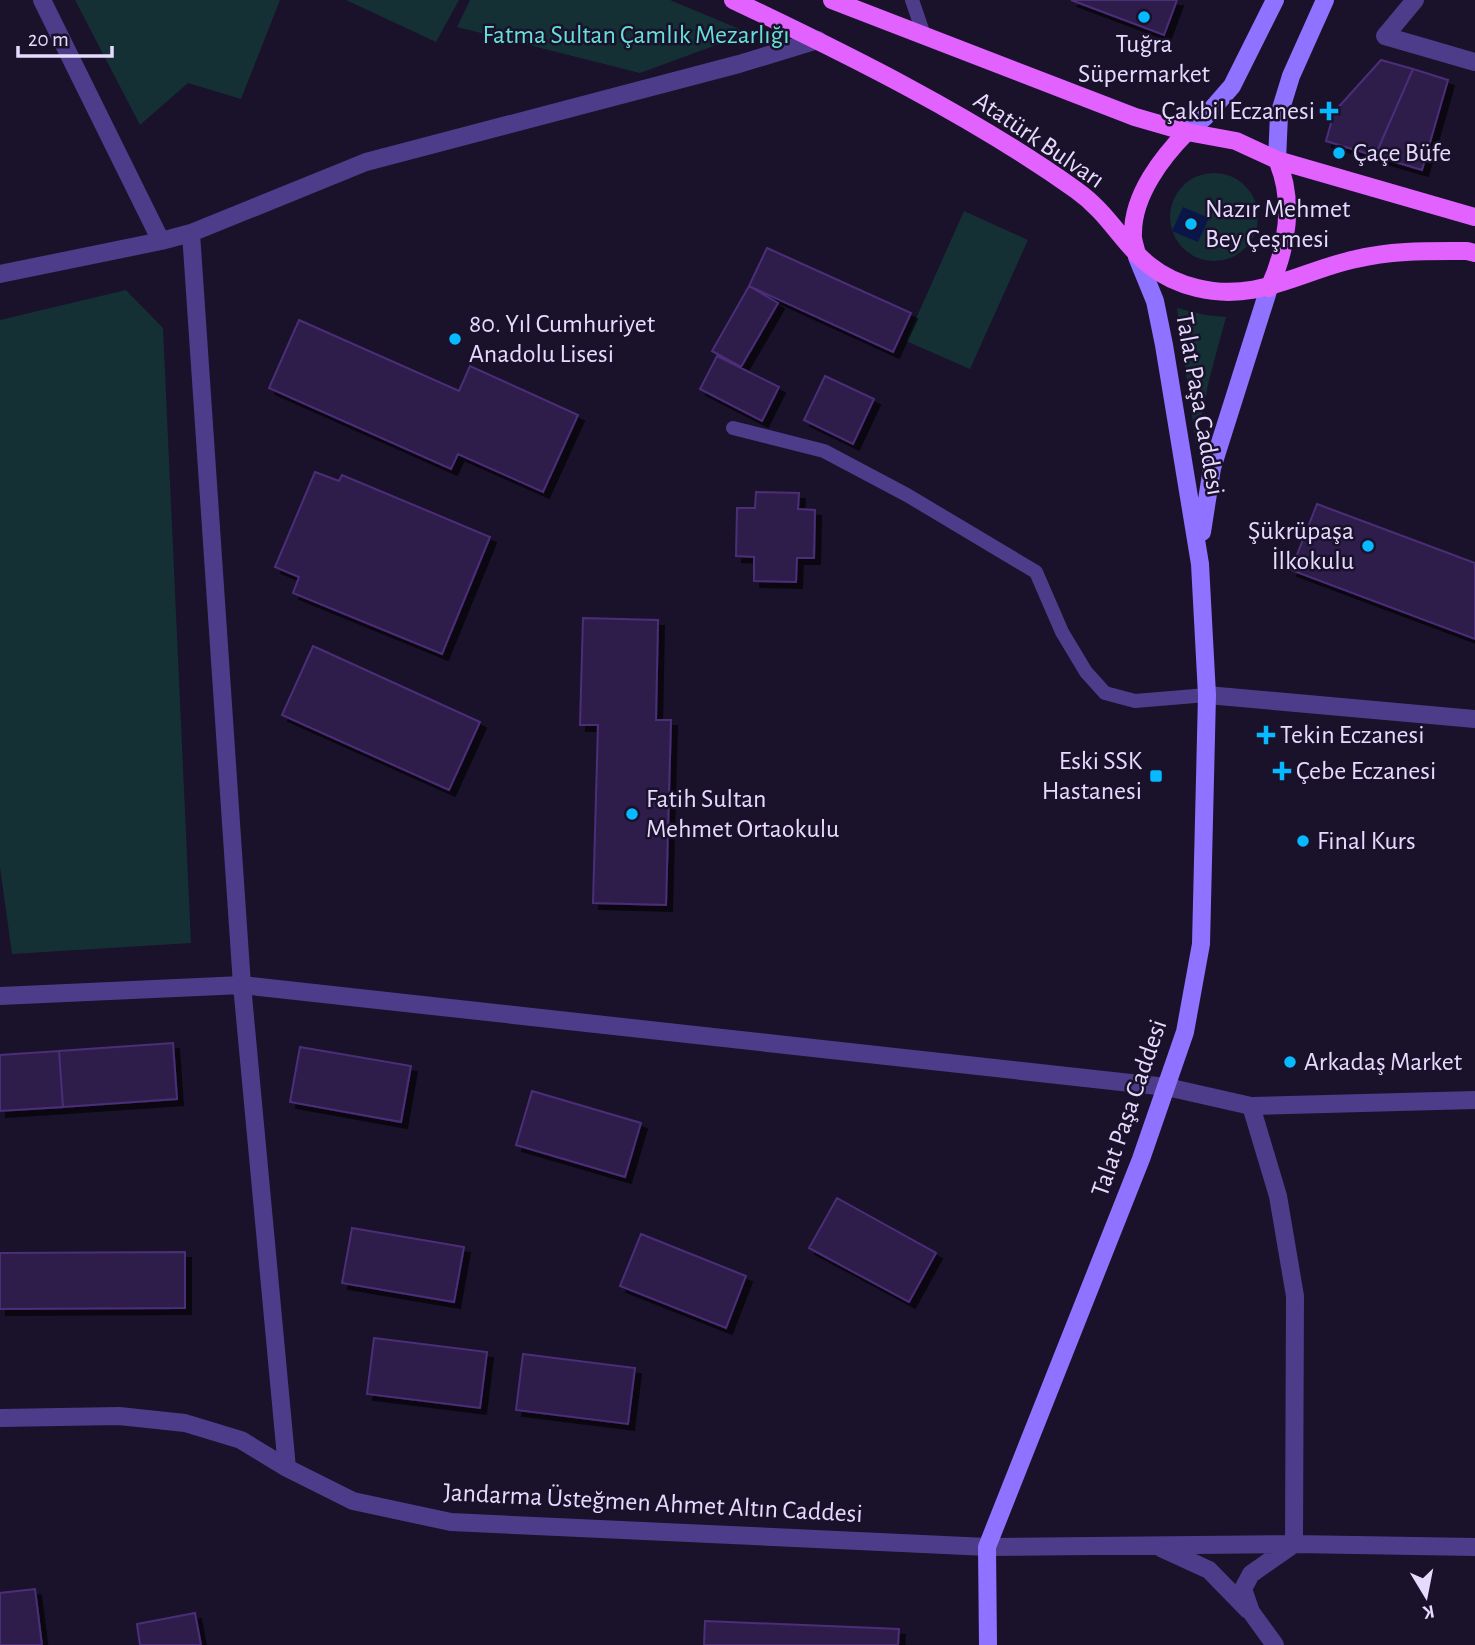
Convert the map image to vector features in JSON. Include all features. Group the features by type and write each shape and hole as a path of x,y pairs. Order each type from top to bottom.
{"main road":[{"name":"Atatürk Bulvarı","path":"733,0 818,40 991,135 1078,191 1092,203 1138,257 1163,276 1197,289 1229,292 1269,288 1315,270 1357,258 1400,252 1475,253"},
{"name":"Atatürk Bulvarı","path":"832,0 1135,117 1187,132 1236,141 1277,160 1475,217"},
{"path":"1138,257 1132,234 1142,197 1158,166 1232,86 1275,0"},
{"path":"1269,288 1281,255 1287,211 1287,185 1277,160 1279,115 1291,76 1325,0"},
{"name":"Talat Paşa Caddesi","path":"988,1645 987,1548 1167,1087 1185,1032 1201,944 1207,695 1200,564 1162,334 1155,301 1138,257"},
{"name":"Talat Paşa Caddesi","path":"1200,564 1212,468 1269,288"}],"street":[{"path":"42,0 161,241"},
{"path":"1415,0 1385,36 1475,62"},
{"path":"0,274 191,233 366,162 739,64 818,40"},
{"path":"191,233 243,985 287,1468"},
{"path":"1207,695 1475,719"},
{"path":"0,996 243,985 1167,1087 1251,1106 1475,1100"},
{"path":"1251,1106 1278,1196 1295,1296 1294,1544 1251,1573 1243,1589 1251,1612"},
{"name":"Jandarma Üsteğmen Ahmet Altın Caddesi","path":"0,1418 118,1416 185,1423 241,1440 287,1468 353,1501 451,1522 987,1548 1294,1544 1475,1547"},
{"path":"1158,1546 1209,1570 1251,1612 1275,1645"}],"lane":[{"path":"912,0 924,35"},
{"path":"733,428 824,451 906,495 1036,572 1062,632 1086,671 1105,692 1135,701 1207,695"}],"green space":[{"path":"75,0 280,0 241,99 188,83 140,125"},
{"path":"346,0 459,0 436,42"},
{"name":"Fatma Sultan Çamlık Mezarlığı","path":"470,0 670,0 749,33 640,73 457,27"},
{"path":"1214,173 1239,180 1251,192 1258,217 1251,242 1239,254 1214,261 1189,254 1177,242 1170,217 1177,192 1189,180"},
{"path":"964,211 1028,240 970,369 906,341"},
{"path":"126,290 163,328 191,943 12,954 0,867 0,320"},
{"path":"1177,308 1226,317 1196,444"}],"shaded area":[{"name":"Nazır Mehmet Bey Çeşmesi","path":"1183,207 1209,218 1198,242 1172,231"}],"building":[{"name":"Tuğra Süpermarket","path":"1071,0 1177,0 1164,35"},
{"path":"1381,60 1413,69 1375,156 1326,141 1334,112"},
{"path":"1413,69 1448,80 1422,170 1375,156"},
{"path":"767,248 911,313 893,352 749,286"},
{"path":"749,286 778,303 741,367 712,351"},
{"path":"299,320 459,391 470,366 578,415 543,492 458,454 451,469 269,388"},
{"path":"717,356 779,387 762,421 700,389"},
{"path":"825,376 874,399 853,444 804,420"},
{"path":"315,472 339,481 342,475 490,537 442,654 293,593 299,577 275,567"},
{"path":"756,492 799,493 798,509 815,510 814,558 797,558 796,582 754,581 754,557 736,556 737,508 755,508"},
{"path":"1317,504 1475,563 1475,639 1291,570"},
{"name":"Fatih Sultan Mehmet Ortaokulu","path":"583,618 658,620 656,720 671,720 666,905 593,903 598,725 580,725"},
{"path":"313,646 480,722 449,790 282,715"},
{"path":"173,1043 177,1099 63,1107 59,1051"},
{"path":"300,1047 411,1066 401,1122 290,1102"},
{"path":"59,1051 63,1107 0,1111 0,1055"},
{"path":"532,1091 641,1123 625,1177 516,1145"},
{"path":"837,1198 936,1253 909,1302 809,1248"},
{"path":"352,1228 464,1247 454,1302 342,1283"},
{"path":"641,1234 746,1276 726,1328 620,1286"},
{"path":"185,1252 185,1308 0,1309 0,1253"},
{"path":"374,1338 487,1352 480,1408 367,1394"},
{"path":"523,1354 635,1368 628,1424 516,1410"},
{"path":"35,1589 42,1645 0,1645 0,1593"},
{"path":"195,1613 201,1645 140,1645 137,1624"},
{"path":"705,1621 899,1629 898,1645 704,1645"}],"place":[{"name":"Tuğra Süpermarket","path":"1144,17"},
{"name":"Çakbil Eczanesi","path":"1329,111"},
{"name":"Çaçe Büfe","path":"1339,153"},
{"name":"Nazır Mehmet Bey Çeşmesi","path":"1191,224"},
{"name":"80. Yıl Cumhuriyet Anadolu Lisesi","path":"455,339"},
{"name":"Şükrüpaşa İlkokulu","path":"1368,546"},
{"name":"Tekin Eczanesi","path":"1266,735"},
{"name":"Çebe Eczanesi","path":"1282,771"},
{"name":"Eski SSK Hastanesi","path":"1156,776"},
{"name":"Fatih Sultan Mehmet Ortaokulu","path":"632,814"},
{"name":"Final Kurs","path":"1303,841"},
{"name":"Arkadaş Market","path":"1290,1062"}]}
